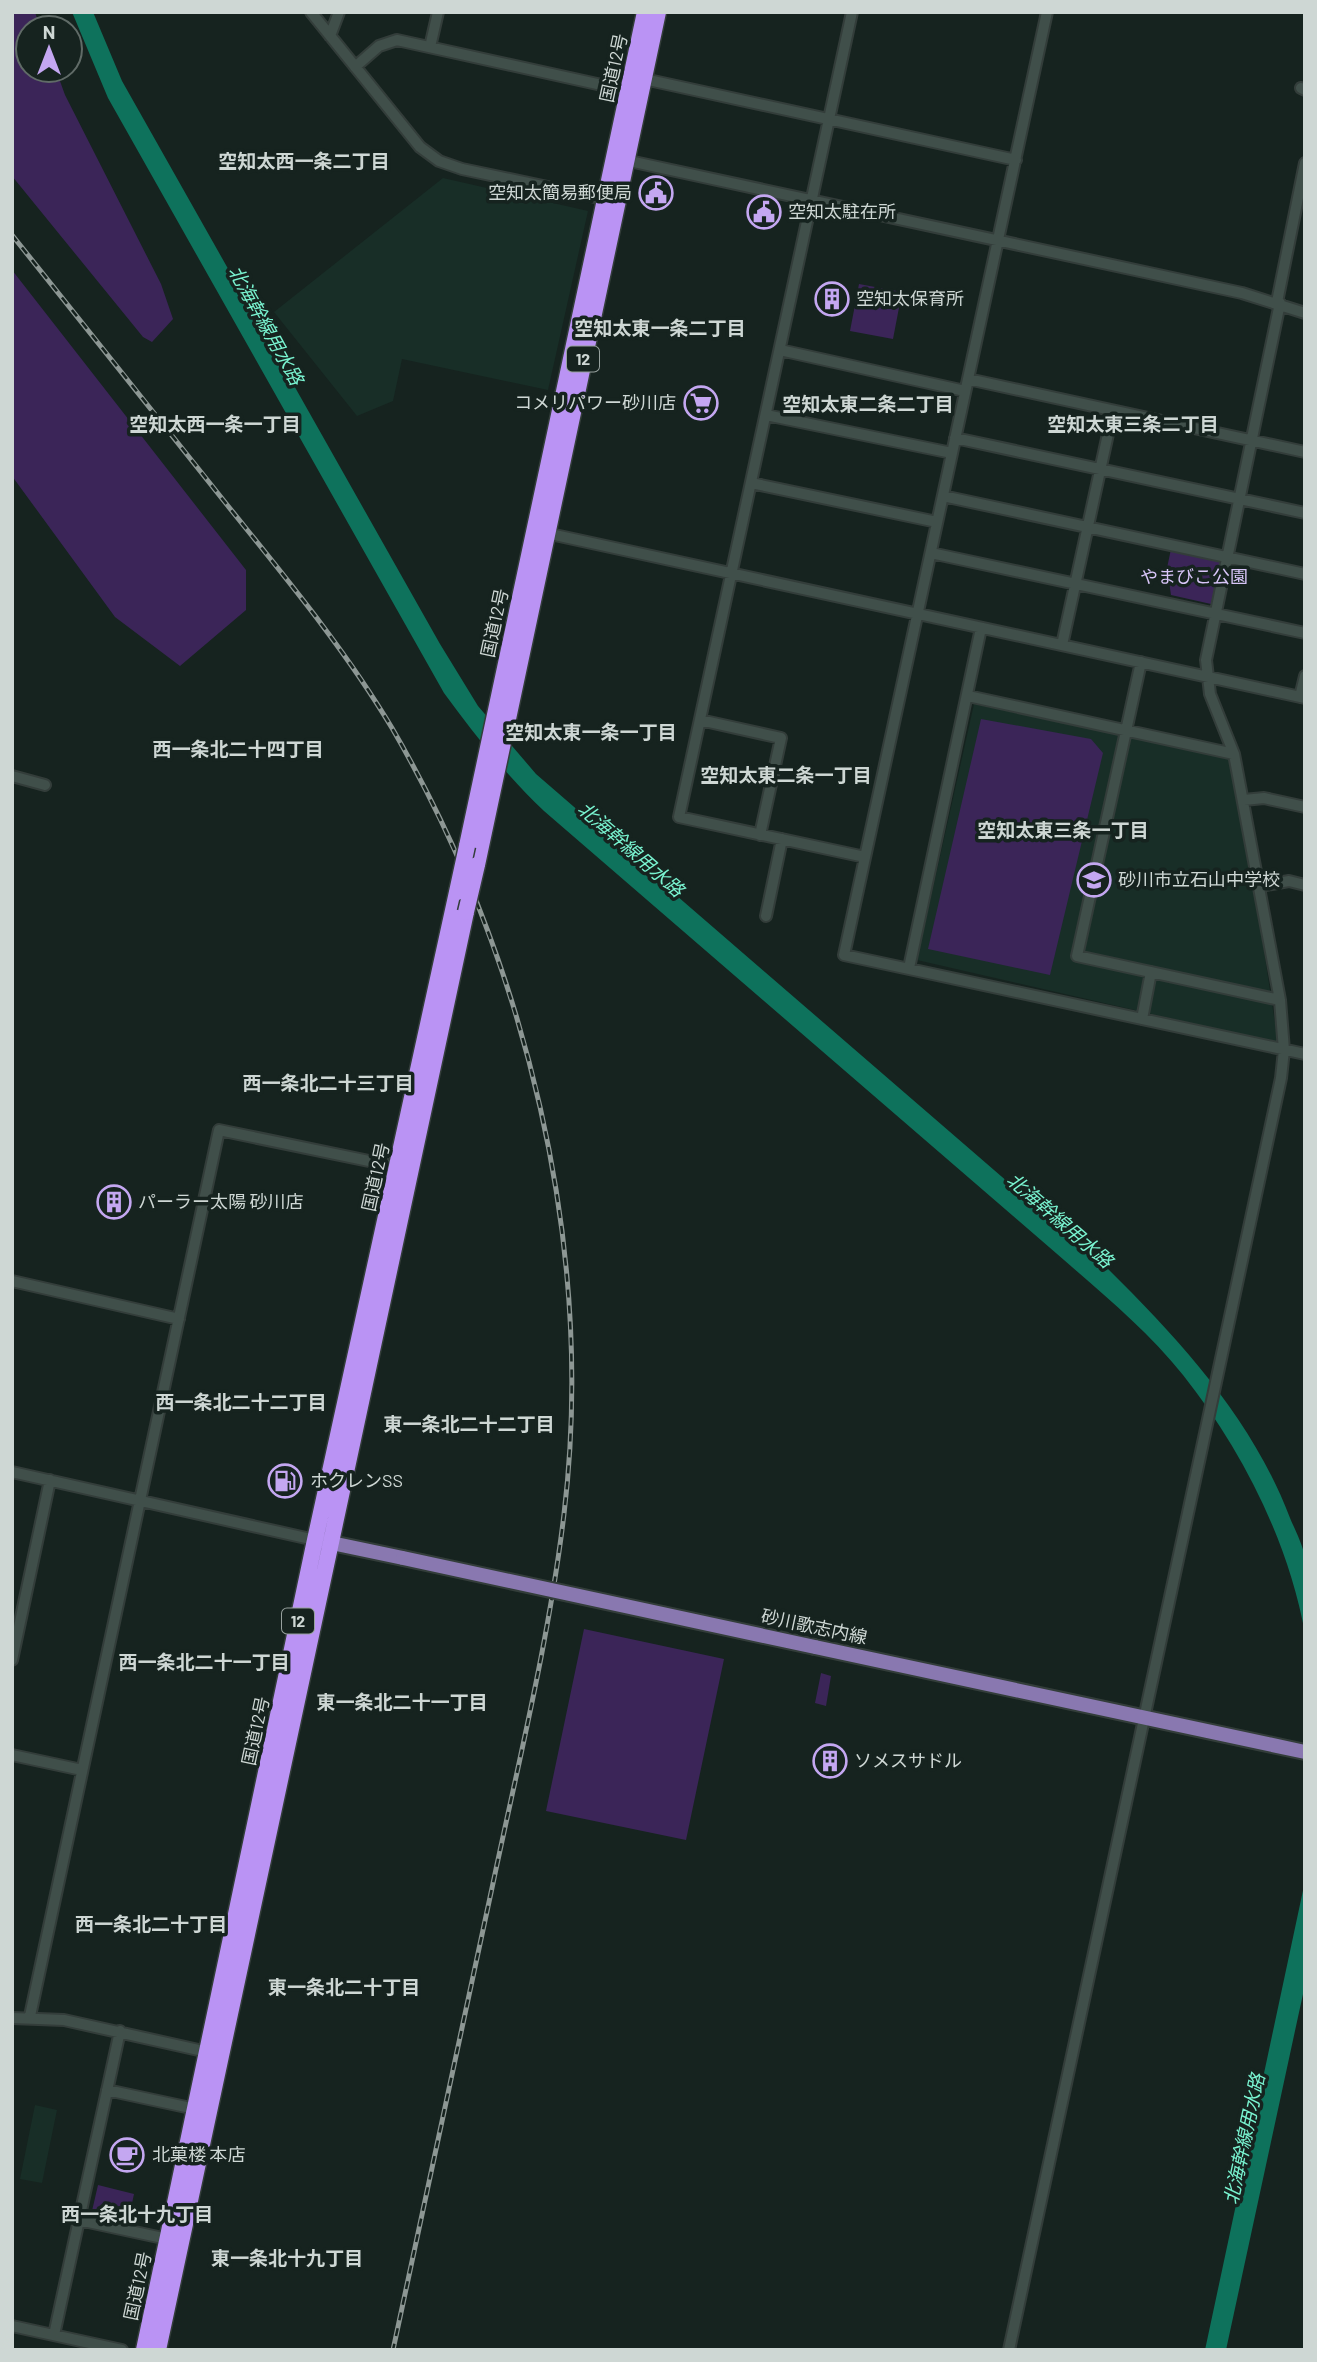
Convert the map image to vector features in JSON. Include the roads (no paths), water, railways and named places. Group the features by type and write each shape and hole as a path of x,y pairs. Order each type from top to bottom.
{"highway":[{"name":"国道12号","path":"620,159 629,91 645,12"},
{"name":"国道12号","path":"158,2350 175,2241 315,1540 467,846 489,773 620,159 644,79 658,12"},
{"name":"国道12号","path":"214,2053 333,1543 477,866 489,773"},
{"name":"国道12号","path":"144,2350 175,2241"}],"main road":[{"name":"砂川歌志内線","path":"315,1540 1305,1752"}],"street":[{"path":"311,12 420,147 439,161 462,169 611,200"},
{"path":"330,36 339,12"},
{"path":"430,47 438,12"},
{"path":"852,12 679,817 865,858"},
{"path":"1047,12 844,955 1305,1054"},
{"path":"355,67 388,41 397,40 629,91"},
{"path":"644,79 1016,160"},
{"path":"620,159 1279,302 1305,313"},
{"path":"1009,2350 1281,1078 1283,1050 1280,1000 1244,800 1234,754 1206,677 1208,642 1251,441 1305,163"},
{"path":"780,351 1113,411 1305,452"},
{"path":"1062,645 1113,411"},
{"path":"766,415 952,453"},
{"path":"955,438 1305,513"},
{"path":"751,483 937,522"},
{"path":"943,496 1305,574"},
{"path":"541,532 1303,697 1305,676"},
{"path":"931,552 1305,633"},
{"path":"909,968 981,628"},
{"path":"1141,662 1077,956 1280,1000"},
{"path":"968,696 1234,754"},
{"path":"700,720 781,738 760,835"},
{"path":"12,776 45,785"},
{"path":"1244,800 1264,798 1305,807"},
{"path":"766,916 782,839"},
{"path":"1260,886 1289,881 1305,885"},
{"path":"1142,1019 1151,972"},
{"path":"30,2016 219,1130 398,1167"},
{"path":"12,1281 179,1319"},
{"path":"12,1472 315,1540"},
{"path":"12,1660 50,1480"},
{"path":"12,1755 82,1770"},
{"path":"12,2018 30,2016 120,2031 214,2053"},
{"path":"54,2335 120,2031"},
{"path":"107,2090 202,2110"},
{"path":"79,2220 175,2241"},
{"path":"12,2326 122,2350"}],"railway":[{"path":"12,235 314,614 355,670 392,728 439,817 480,911 514,1008 540,1108 559,1209 569,1311 571,1413 558,1561 532,1702 393,2350"}],"place":[{"name":"空知太簡易郵便局","path":"656,193"},
{"name":"空知太駐在所","path":"764,212"},
{"name":"空知太保育所","path":"832,299"},
{"name":"コメリパワー砂川店","path":"701,403"},
{"name":"砂川市立石山中学校","path":"1094,880"},
{"name":"パーラー太陽 砂川店","path":"114,1202"},
{"name":"ホクレンSS","path":"285,1481"},
{"name":"ソメスサドル","path":"830,1761"},
{"name":"北菓楼 本店","path":"127,2155"}],"district":[{"name":"空知太西一条二丁目","path":"304,161"},
{"name":"空知太東一条二丁目","path":"660,328"},
{"name":"空知太東二条二丁目","path":"868,404"},
{"name":"空知太西一条一丁目","path":"215,424"},
{"name":"空知太東三条二丁目","path":"1133,424"},
{"name":"空知太東一条一丁目","path":"591,732"},
{"name":"西一条北二十四丁目","path":"238,749"},
{"name":"空知太東二条一丁目","path":"786,775"},
{"name":"空知太東三条一丁目","path":"1063,830"},
{"name":"西一条北二十三丁目","path":"328,1083"},
{"name":"西一条北二十二丁目","path":"241,1402"},
{"name":"東一条北二十二丁目","path":"469,1424"},
{"name":"西一条北二十一丁目","path":"204,1662"},
{"name":"東一条北二十一丁目","path":"402,1702"},
{"name":"西一条北二十丁目","path":"151,1924"},
{"name":"東一条北二十丁目","path":"344,1987"},
{"name":"西一条北十九丁目","path":"137,2214"},
{"name":"東一条北十九丁目","path":"287,2258"}],"water label":[{"name":"北海幹線用水路","path":"266,325"},
{"name":"北海幹線用水路","path":"631,849"},
{"name":"北海幹線用水路","path":"1060,1220"},
{"name":"北海幹線用水路","path":"1244,2139"}],"park label":[{"name":"やまびこ公園","path":"1194,577"}]}
